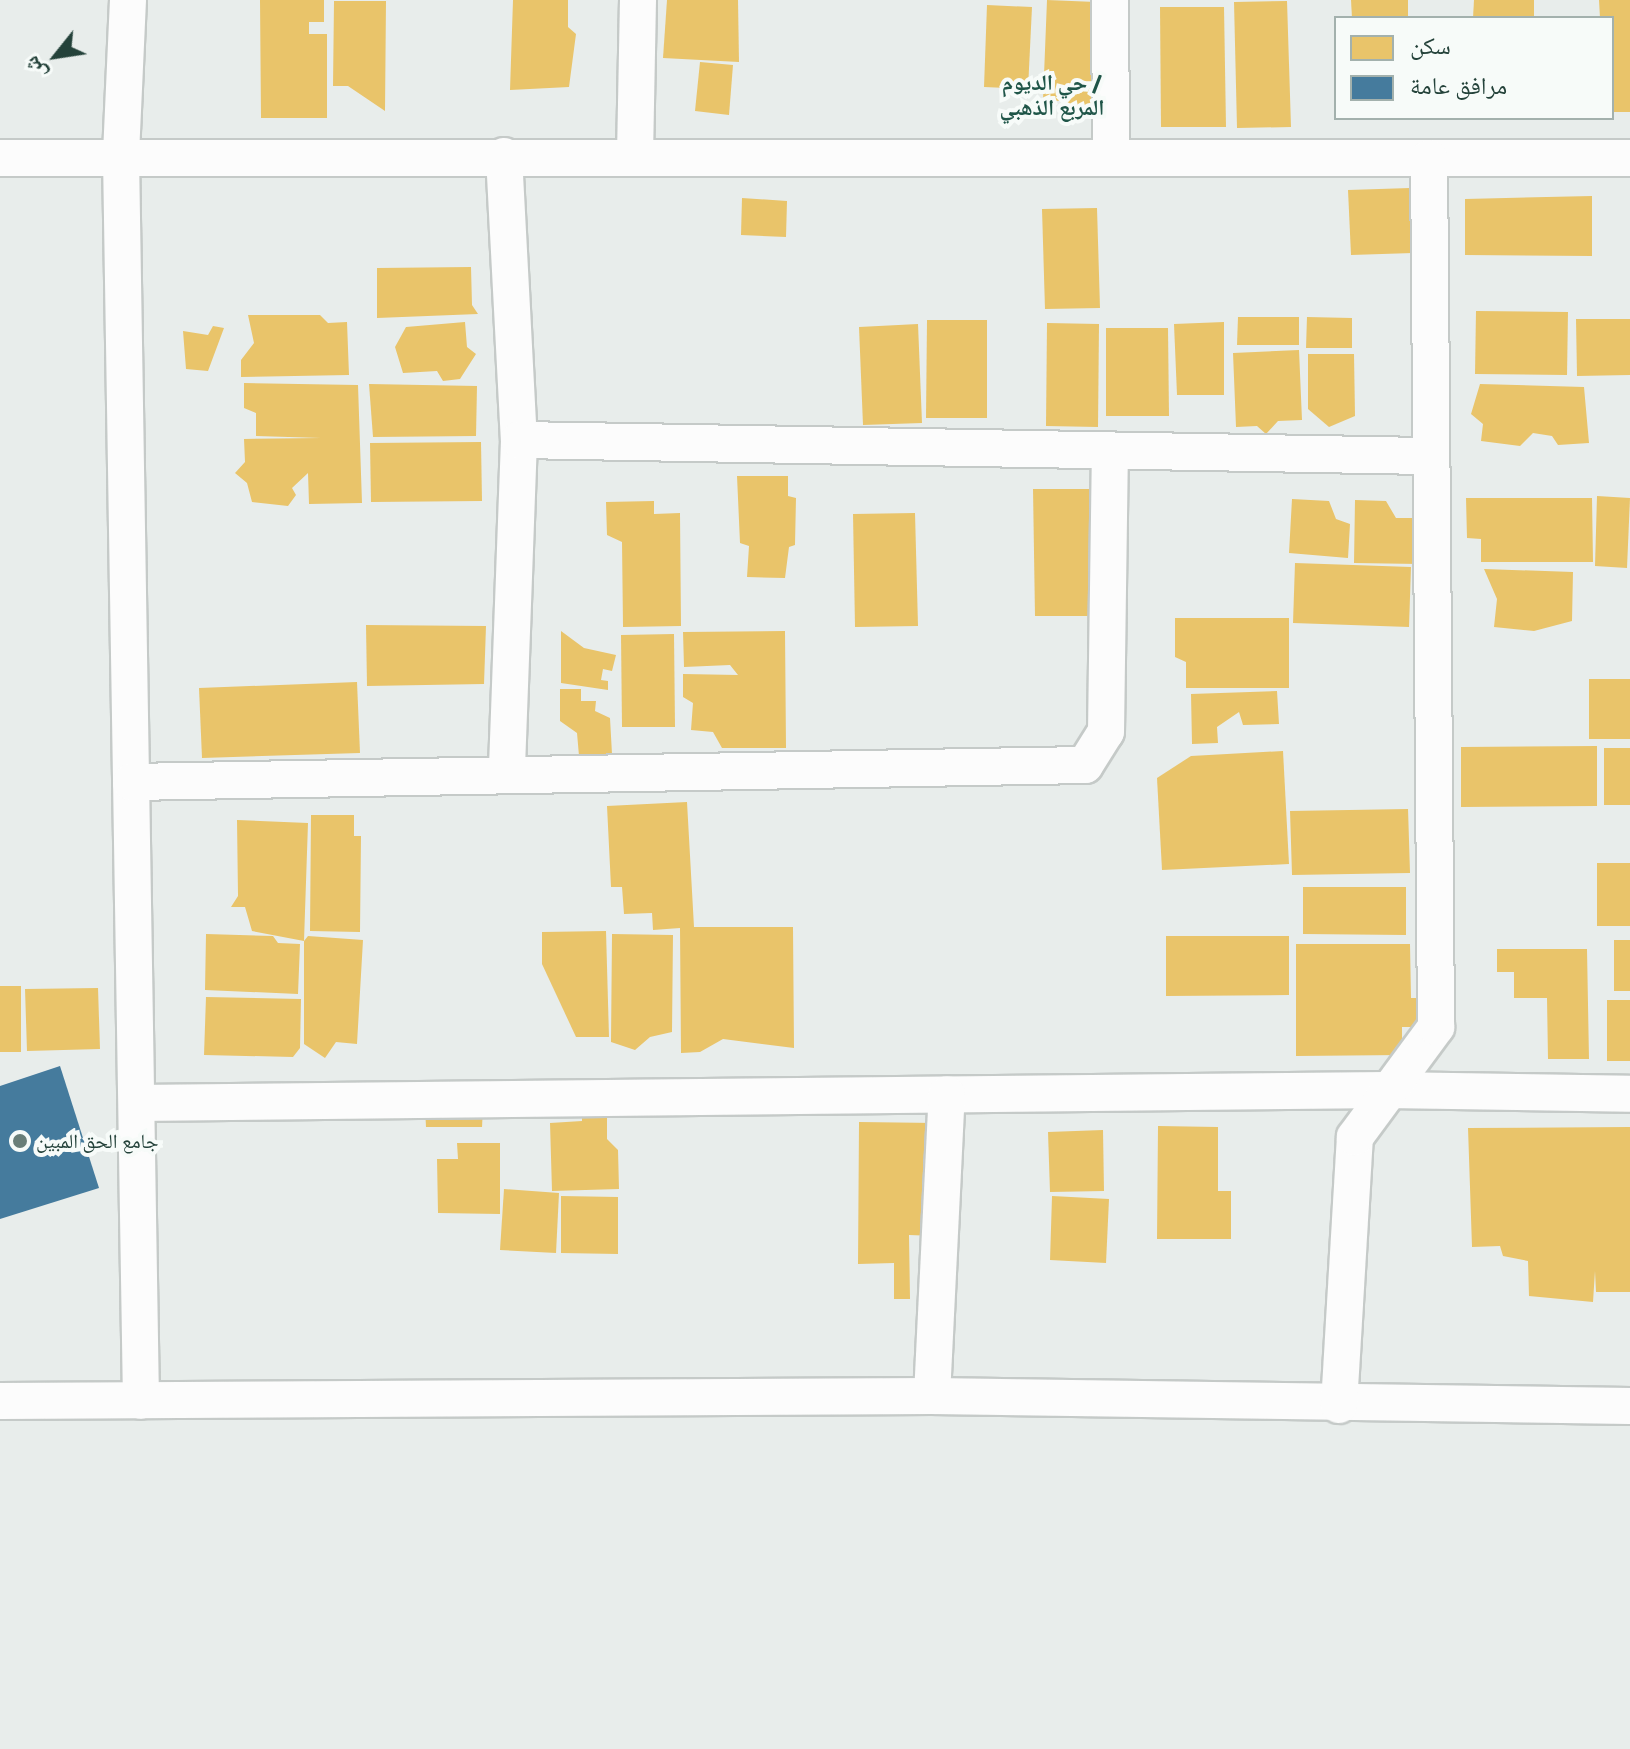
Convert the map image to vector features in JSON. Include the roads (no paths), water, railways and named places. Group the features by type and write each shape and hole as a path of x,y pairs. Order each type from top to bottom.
{"street":[{"path":"128,0 121,156 141,1401"},
{"path":"635,156 638,0"},
{"path":"1110,0 1111,157"},
{"path":"504,156 519,440 507,775"},
{"path":"0,158 1630,158"},
{"path":"1339,1405 1355,1137 1436,1027 1429,456 1429,158"},
{"path":"519,440 1429,456"},
{"path":"131,782 1085,765 1106,732 1110,450"},
{"path":"137,1103 1387,1090 1630,1094"},
{"path":"932,1396 947,1094"},
{"path":"0,1401 932,1396 1339,1405 1630,1406"}],"place":[{"name":"جامع الحق المبين","path":"20,1141"}],"district":[{"name":"حي الديوم / المربع الذهبي","path":"1052,94"}]}
